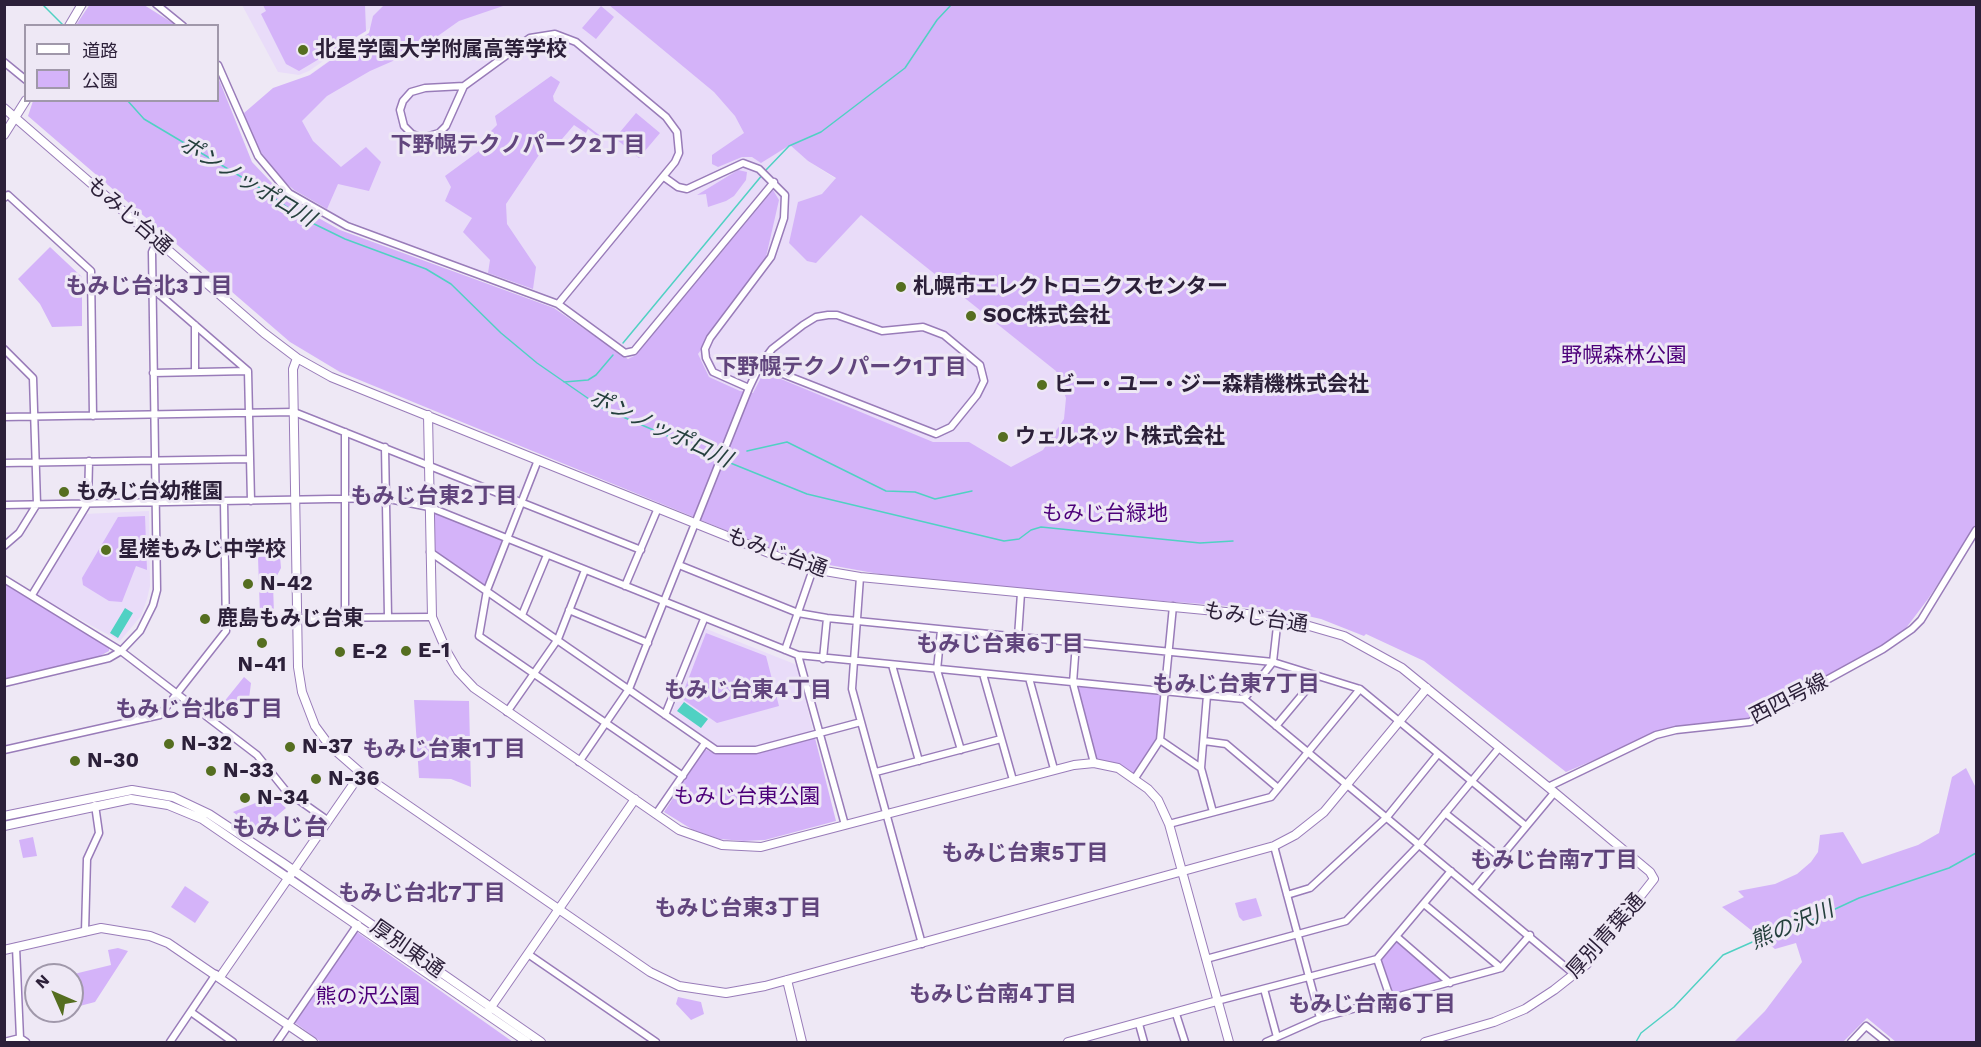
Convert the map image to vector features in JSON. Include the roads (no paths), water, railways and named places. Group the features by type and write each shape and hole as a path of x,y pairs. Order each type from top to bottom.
{"street":[{"path":"70,24 82,4"},
{"path":"156,4 181,24"},
{"path":"464,86 425,88 411,92 403,101 400,110 404,126 412,135 422,138 439,133 446,126 464,86 530,38 549,34 567,36 672,123 677,132 679,153 664,177 558,304"},
{"path":"4,62 24,78"},
{"path":"219,67 258,156 289,193 347,226 558,304 625,353 634,351 774,182"},
{"path":"4,135 24,102"},
{"name":"もみじ台通","path":"4,108 157,241 297,358 331,377 813,569 860,577 1278,617 1321,628 1358,642 1402,668 1427,688 1650,872 1653,883"},
{"path":"4,115 14,116"},
{"path":"664,177 678,187 687,189 742,163 759,170 785,195 786,203 771,257 710,338 705,349 706,358 713,372 749,388"},
{"path":"4,198 8,195 92,270 93,416"},
{"path":"4,683 99,662 121,651 148,617 157,590 152,252 157,241"},
{"path":"152,288 248,371 251,501"},
{"path":"579,762 629,689 749,388 760,365 772,349 816,317 837,315 882,331 923,327 935,330 980,365 984,381 978,396 951,427 936,434 760,365"},
{"path":"195,326 195,371"},
{"path":"4,349 33,378 37,462 37,504 18,533 4,546"},
{"path":"297,358 293,369 299,678 310,716 329,745 361,773 650,972 679,986 726,993 787,980 1274,846 1295,835 1324,812 1427,688"},
{"path":"153,373 248,371"},
{"path":"5,416 154,416 294,412 641,550"},
{"path":"428,415 432,617 440,640 458,671 474,688 679,830 702,839 743,847 761,847 1053,769 1094,763 1118,768 1135,778 1158,800 1169,825 1184,872 1229,1042"},
{"path":"345,432 345,618"},
{"path":"385,447 387,617"},
{"path":"4,463 249,459"},
{"path":"538,459 487,590 479,636 683,776"},
{"path":"32,595 88,503 89,461"},
{"path":"4,505 384,498 429,507 798,655 1244,699 1574,974"},
{"path":"4,750 160,715 226,631 224,501"},
{"path":"625,586 658,508"},
{"name":"西四号線","path":"1551,790 1656,735 1676,730 1750,722 1883,649 1921,620 1977,530"},
{"path":"430,552 716,750 756,750 861,722"},
{"path":"522,615 547,555"},
{"path":"679,565 798,613 826,618 1273,662 1360,689 1526,826"},
{"path":"785,650 813,569"},
{"path":"507,712 558,639 585,570"},
{"path":"860,577 852,689 922,944"},
{"path":"4,579 121,651 257,755 286,791 327,820"},
{"path":"1018,637 1022,593"},
{"path":"1135,778 1160,740 1173,606"},
{"path":"569,610 648,643"},
{"path":"298,618 432,617"},
{"path":"1244,699 1273,662 1278,617"},
{"path":"823,659 826,618"},
{"path":"665,715 704,619"},
{"path":"941,630 937,670 961,750"},
{"path":"1076,643 1073,683 1094,763"},
{"path":"798,655 845,825"},
{"path":"892,665 919,761"},
{"path":"983,674 1013,780"},
{"path":"1276,726 1317,677"},
{"path":"1029,678 1053,769"},
{"path":"1169,825 1271,797 1360,689"},
{"path":"1207,695 1201,768 1213,812"},
{"path":"876,772 1000,739"},
{"path":"1160,740 1201,768"},
{"path":"1204,741 1226,744 1278,788"},
{"path":"656,814 705,743"},
{"path":"1206,959 1346,921 1419,845 1499,748"},
{"path":"1287,895 1310,888 1387,817 1438,754"},
{"path":"170,1042 361,773"},
{"name":"厚別東通","path":"4,816 132,790 173,797 209,814 489,1011 541,1042"},
{"path":"1474,889 1526,826 1551,790"},
{"name":"厚別東通","path":"5,824 131,799 168,805 202,819 290,873"},
{"path":"489,1011 635,799"},
{"path":"85,932 87,859 99,833 95,805"},
{"path":"1445,813 1500,857"},
{"path":"1274,846 1320,1018"},
{"path":"1068,1042 1098,1039 1139,1024 1217,1001 1377,959 1451,871"},
{"name":"厚別青葉通","path":"1425,1042 1494,1022 1515,1013 1554,990 1587,964 1653,883"},
{"path":"1424,904 1502,968"},
{"path":"278,1042 360,922"},
{"path":"4,950 101,928 150,936 168,943 313,1042"},
{"path":"1266,1042 1320,1018 1502,968 1530,935"},
{"path":"1397,936 1450,983"},
{"path":"4,1042 23,1040 16,947"},
{"path":"528,954 656,1042"},
{"path":"1377,959 1391,1000"},
{"path":"787,980 802,1042"},
{"path":"1264,989 1277,1037"},
{"name":"厚別東通","path":"489,1011 527,1042"},
{"path":"191,1012 222,1040 233,1042"},
{"path":"1176,1014 1185,1042"},
{"path":"1139,1024 1144,1042"},
{"path":"1851,1042 1866,1026 1886,1042"}],"waterway":[{"name":"ポンノッポロ川","path":"42,4 62,24"},
{"path":"766,170 789,146 821,132 905,68 937,20 952,4"},
{"name":"ポンノッポロ川","path":"129,102 144,119 260,188 304,219 345,239 426,269 451,284 501,333 537,363 602,408 719,458"},
{"path":"623,343 763,174"},
{"path":"564,382 588,380 596,375 613,355"},
{"path":"747,451 787,442 886,491 915,492 935,499 972,491"},
{"name":"ポンノッポロ川","path":"723,460 807,494 1004,541 1019,539 1031,530 1041,527 1200,543 1233,541"},
{"name":"熊の沢川","path":"1636,1042 1641,1033 1674,1007 1723,955 1775,932 1792,929 1859,898 1949,868 1976,853"}],"place":[{"name":"北星学園大学附属高等学校","path":"303,50"},
{"name":"札幌市エレクトロニクスセンター","path":"901,287"},
{"name":"SOC株式会社","path":"971,316"},
{"name":"ビー・ユー・ジー森精機株式会社","path":"1042,385"},
{"name":"ウェルネット株式会社","path":"1003,437"},
{"name":"もみじ台幼稚園","path":"64,492"},
{"name":"星槎もみじ中学校","path":"106,550"},
{"name":"N-42","path":"248,584"},
{"name":"鹿島もみじ台東","path":"205,619"},
{"name":"N-41","path":"262,643"},
{"name":"E-1","path":"406,651"},
{"name":"E-2","path":"340,652"},
{"name":"N-32","path":"169,744"},
{"name":"N-37","path":"290,747"},
{"name":"N-30","path":"75,761"},
{"name":"N-33","path":"211,771"},
{"name":"N-36","path":"316,779"},
{"name":"N-34","path":"245,798"}],"district":[{"name":"下野幌テクノパーク2丁目","path":"518,146"},
{"name":"もみじ台北3丁目","path":"149,287"},
{"name":"下野幌テクノパーク1丁目","path":"841,368"},
{"name":"もみじ台東2丁目","path":"434,497"},
{"name":"もみじ台東6丁目","path":"1000,645"},
{"name":"もみじ台東7丁目","path":"1236,685"},
{"name":"もみじ台東4丁目","path":"748,691"},
{"name":"もみじ台北6丁目","path":"199,710"},
{"name":"もみじ台東1丁目","path":"444,750"},
{"name":"もみじ台","path":"280,828"},
{"name":"もみじ台東5丁目","path":"1025,854"},
{"name":"もみじ台南7丁目","path":"1554,861"},
{"name":"もみじ台北7丁目","path":"422,894"},
{"name":"もみじ台東3丁目","path":"738,909"},
{"name":"もみじ台南4丁目","path":"993,995"},
{"name":"もみじ台南6丁目","path":"1372,1005"}],"park label":[{"name":"野幌森林公園","path":"1624,356"},
{"name":"もみじ台緑地","path":"1105,514"},
{"name":"もみじ台東公園","path":"747,797"},
{"name":"熊の沢公園","path":"368,997"}]}
